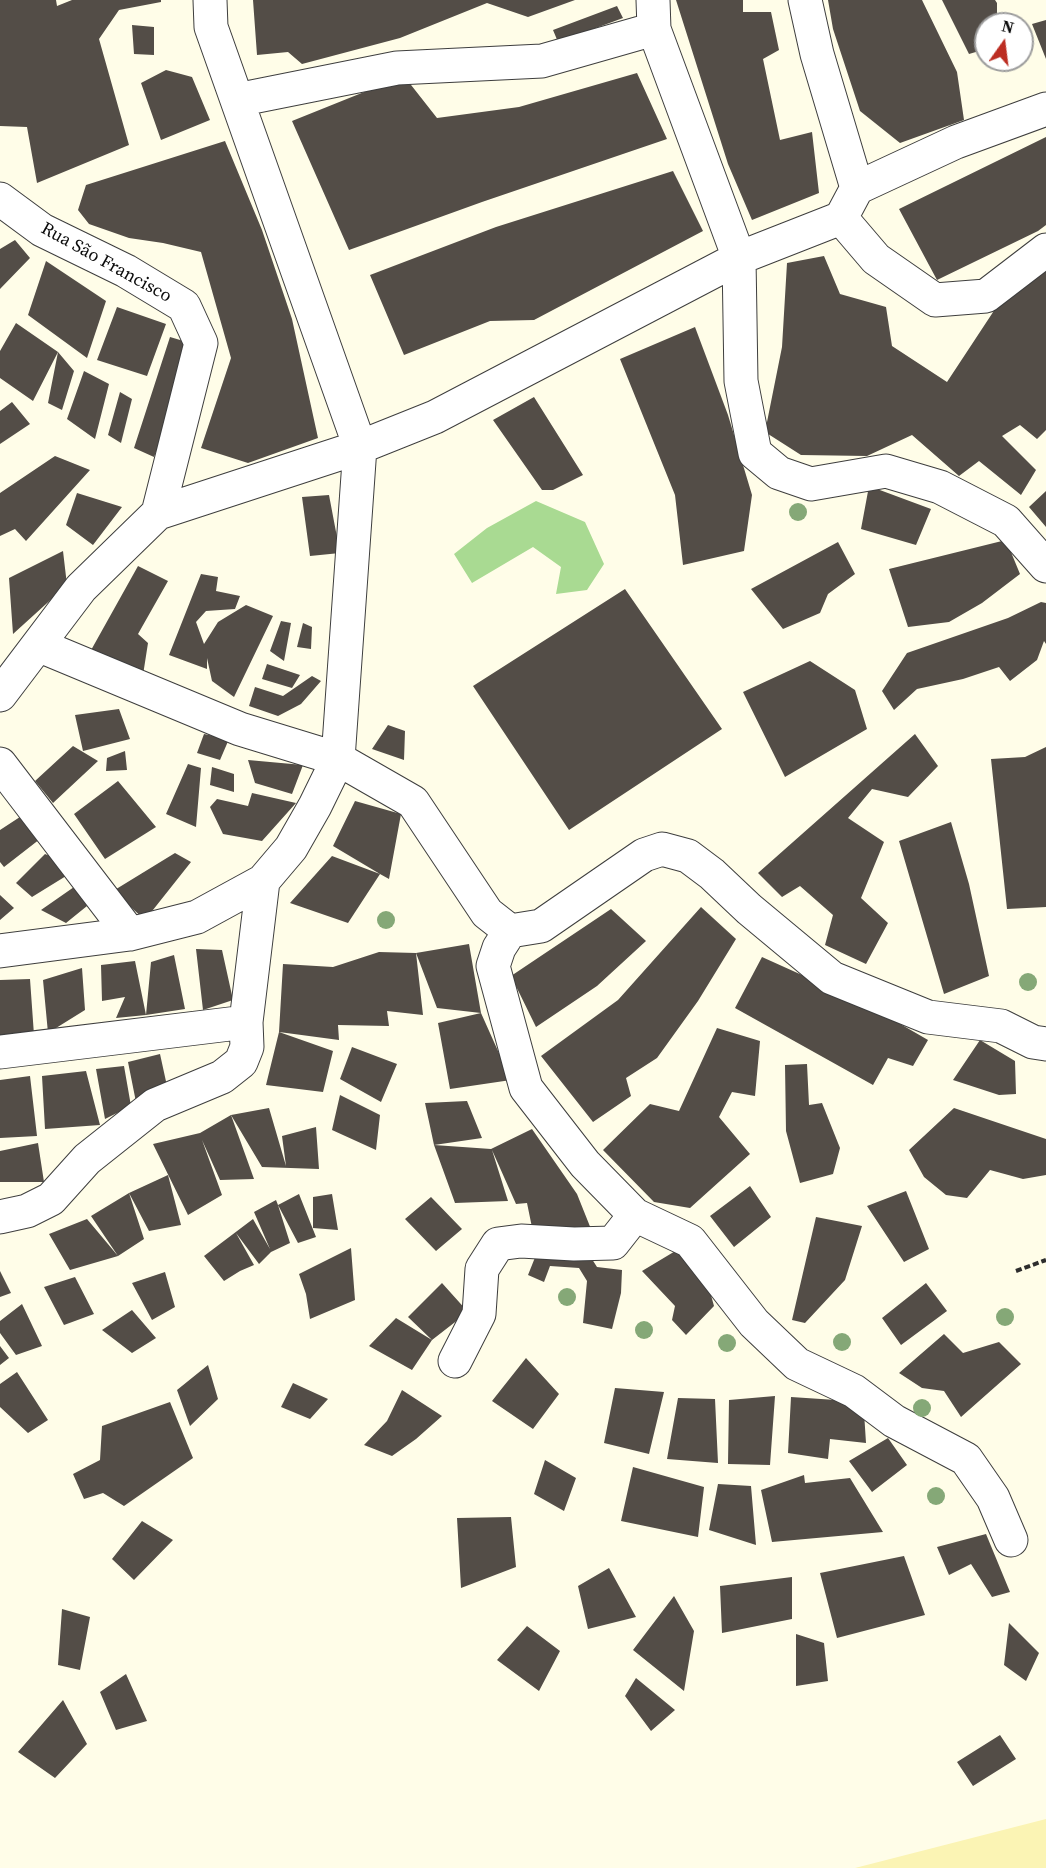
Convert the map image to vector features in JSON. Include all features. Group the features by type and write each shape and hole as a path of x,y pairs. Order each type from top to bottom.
{"street":[{"path":"0,951 130,934 197,917 263,882 291,848 338,759 360,447 211,27 210,0"},
{"path":"805,0 816,54 857,188"},
{"path":"237,100 397,68 542,60 653,14 739,258 741,381 755,453 779,473 811,484 886,471 940,487 1006,521 1046,566"},
{"path":"0,695 81,588 158,513 360,447 435,417 739,258 841,218 857,188 956,142 1046,109"},
{"name":"Rua São Francisco","path":"0,199 42,230 126,271 184,306 201,343 158,513"},
{"path":"841,218 876,259 935,300 986,296 1046,250"},
{"path":"38,645 240,729 338,759 413,802 487,913 510,931 541,926 644,855 663,849 688,856 712,874 748,909 832,978 928,1017 1001,1026 1033,1042 1046,1044"},
{"path":"0,764 130,934"},
{"path":"0,1217 27,1211 51,1199 87,1158 155,1105 222,1077 241,1062 248,1047 246,1022 263,882"},
{"path":"510,931 499,948 493,966 526,1088 585,1164 635,1215 690,1241 754,1323 797,1364 854,1391 894,1421 966,1459 993,1498 1011,1540"},
{"path":"0,1052 246,1022"},
{"path":"455,1361 479,1314 482,1269 498,1244 521,1241 574,1244 613,1243 635,1215"}],"path":[{"path":"1016,1271 1046,1260"}],"green space":[{"path":"536,501 585,522 604,564 587,590 556,594 561,567 533,547 472,583 454,554 487,528"}],"sand":[{"path":"1046,1819 1046,1868 855,1868"}],"building":[{"path":"0,0 56,0 57,6 72,0 161,0 161,2 119,10 99,39 129,145 37,183 27,127 0,126"},
{"path":"253,0 575,0 528,17 487,3 400,38 302,64 288,52 257,55"},
{"path":"676,0 743,0 743,12 771,12 779,50 763,59 780,140 812,132 819,193 752,220 728,164"},
{"path":"828,0 922,0 957,72 964,120 900,143 860,111 833,29"},
{"path":"942,0 995,0 997,3 997,12 974,12 974,53 969,54"},
{"path":"617,6 623,18 558,42 553,30"},
{"path":"1046,20 1046,59 1034,29 1034,23"},
{"path":"132,25 154,27 154,55 134,54"},
{"path":"166,70 192,77 210,120 161,140 141,83"},
{"path":"637,73 667,139 349,250 292,121 404,76 437,118 519,107"},
{"path":"1046,137 1046,225 937,280 899,209"},
{"path":"225,141 262,230 292,319 318,438 248,463 201,448 231,358 201,252 129,238 89,224 78,210 86,185"},
{"path":"673,171 703,231 534,320 490,321 404,355 370,275 496,227"},
{"path":"15,240 30,258 0,289 0,249"},
{"path":"824,256 840,294 886,307 892,346 947,382 1003,297 1046,269 1046,430 1037,439 1020,425 1002,436 1036,470 1021,495 979,461 959,476 912,435 867,456 801,455 765,432 782,347 787,263"},
{"path":"46,261 106,301 87,358 28,315"},
{"path":"117,307 166,324 147,376 97,360"},
{"path":"16,323 58,352 33,401 0,378 0,351"},
{"path":"695,327 728,415 752,495 744,551 683,565 675,495 620,359"},
{"path":"170,337 197,345 154,457 134,448"},
{"path":"58,352 74,371 62,410 48,403"},
{"path":"84,371 109,384 95,439 67,419"},
{"path":"120,392 132,399 121,443 108,435"},
{"path":"534,397 583,475 553,490 542,490 493,420"},
{"path":"12,402 30,424 0,444 0,411"},
{"path":"55,456 90,470 26,541 15,529 0,536 0,493"},
{"path":"869,486 931,509 916,545 861,529"},
{"path":"1046,491 1046,527 1029,507"},
{"path":"77,493 122,507 93,545 66,525"},
{"path":"329,495 340,553 310,556 302,497"},
{"path":"1006,540 1020,574 982,603 949,622 908,627 889,569"},
{"path":"838,542 855,574 828,594 820,613 783,629 751,589"},
{"path":"63,551 67,585 13,634 9,578"},
{"path":"138,566 168,581 138,634 148,643 143,675 90,652"},
{"path":"201,574 218,577 216,591 240,596 235,609 206,611 196,622 204,644 218,622 246,605 273,616 234,697 212,681 207,658 207,669 169,655"},
{"path":"625,589 722,729 569,830 473,686"},
{"path":"1041,602 1046,603 1046,644 1044,641 1037,660 1010,681 999,667 963,679 917,689 894,710 882,691 907,653 1008,618"},
{"path":"281,621 291,623 284,661 270,651"},
{"path":"303,623 312,627 311,649 297,647"},
{"path":"810,661 855,690 867,729 785,777 743,692"},
{"path":"267,664 300,675 292,688 262,679"},
{"path":"312,676 321,681 301,704 278,716 249,706 255,687 283,696"},
{"path":"119,709 130,739 83,751 75,715"},
{"path":"388,725 405,731 404,760 372,749"},
{"path":"204,734 229,739 220,760 197,753"},
{"path":"915,734 938,766 908,797 872,789 848,818 884,842 861,898 888,923 866,964 825,945 833,915 800,886 782,897 758,873"},
{"path":"73,746 98,761 53,803 35,781"},
{"path":"1046,747 1046,907 1007,909 991,759 1025,757"},
{"path":"125,751 127,770 106,771 107,758"},
{"path":"248,760 303,765 292,794 255,783"},
{"path":"188,764 201,768 196,827 166,814"},
{"path":"212,767 234,774 234,792 210,785"},
{"path":"118,781 156,827 105,859 74,814"},
{"path":"252,793 296,803 262,841 223,834 210,807 217,799 248,806"},
{"path":"355,801 401,814 389,879 333,846"},
{"path":"23,815 40,839 4,867 0,862 0,830"},
{"path":"951,822 969,884 989,976 944,994 899,841"},
{"path":"175,853 191,862 145,920 113,891"},
{"path":"45,854 79,868 32,897 16,883"},
{"path":"332,856 380,874 348,923 290,903"},
{"path":"74,887 87,906 66,923 41,910"},
{"path":"0,895 14,908 0,920"},
{"path":"701,907 736,939 698,1001 657,1058 626,1078 631,1096 593,1122 541,1056 618,1000"},
{"path":"611,909 646,941 597,986 536,1027 511,976"},
{"path":"469,944 481,1013 437,1008 416,953"},
{"path":"196,949 222,950 233,1000 203,1010"},
{"path":"379,952 416,953 423,1015 387,1011 389,1026 338,1025 339,1040 279,1032 283,964 333,967"},
{"path":"174,955 185,1009 146,1015 151,962"},
{"path":"762,957 864,1003 928,1040 913,1066 888,1058 873,1085 735,1008"},
{"path":"135,961 146,1015 116,1018 125,997 102,1001 101,965"},
{"path":"82,968 85,1010 48,1033 43,980"},
{"path":"30,979 34,1035 0,1038 0,980"},
{"path":"481,1013 511,1080 450,1089 438,1023"},
{"path":"717,1028 760,1041 755,1096 732,1092 719,1117 750,1154 690,1208 654,1202 603,1150 650,1104 679,1111"},
{"path":"279,1032 333,1051 323,1092 266,1085"},
{"path":"980,1040 1015,1061 1016,1094 999,1095 953,1080"},
{"path":"352,1047 397,1064 381,1102 340,1079"},
{"path":"160,1054 167,1086 136,1102 128,1062"},
{"path":"807,1064 809,1105 822,1103 840,1148 833,1174 800,1183 786,1131 785,1065"},
{"path":"124,1066 131,1106 105,1119 96,1069"},
{"path":"86,1071 100,1125 45,1129 42,1076"},
{"path":"30,1076 37,1136 0,1138 0,1080"},
{"path":"340,1095 380,1115 376,1150 332,1130"},
{"path":"467,1101 482,1138 434,1145 425,1103"},
{"path":"269,1108 286,1166 282,1136 316,1127 319,1169 262,1167 231,1115"},
{"path":"954,1108 1046,1139 1046,1175 1023,1179 990,1170 967,1198 946,1195 924,1177 909,1150"},
{"path":"231,1115 254,1179 220,1180 202,1140 222,1195 188,1215 153,1144 200,1133"},
{"path":"532,1129 577,1194 591,1229 535,1242 527,1203 516,1204 492,1150 508,1201 455,1203 434,1145 491,1149"},
{"path":"38,1143 44,1182 0,1182 0,1151"},
{"path":"168,1175 181,1225 149,1231 129,1193"},
{"path":"750,1186 771,1217 734,1247 710,1216"},
{"path":"906,1191 929,1249 904,1262 867,1206"},
{"path":"129,1193 144,1239 118,1256 91,1216"},
{"path":"299,1194 316,1237 298,1243 278,1205"},
{"path":"332,1194 338,1230 313,1228 313,1197"},
{"path":"431,1197 462,1229 436,1251 405,1219"},
{"path":"276,1200 290,1243 271,1252 259,1264 236,1233 254,1265 224,1281 204,1256 253,1219 270,1249 254,1212"},
{"path":"816,1217 862,1226 845,1280 805,1323 792,1320"},
{"path":"87,1219 118,1256 70,1270 49,1234"},
{"path":"351,1248 355,1300 310,1319 306,1294 299,1274"},
{"path":"677,1250 709,1288 714,1306 686,1335 672,1320 675,1306 642,1271"},
{"path":"536,1255 590,1256 597,1267 622,1270 621,1293 612,1329 583,1323 587,1281 579,1268 550,1266 544,1282 528,1275"},
{"path":"0,1271 11,1293 0,1297"},
{"path":"165,1272 175,1307 152,1320 132,1283"},
{"path":"75,1277 94,1314 64,1325 44,1287"},
{"path":"442,1283 468,1312 432,1340 408,1317"},
{"path":"926,1283 947,1311 901,1345 882,1318"},
{"path":"22,1304 42,1346 16,1355 0,1333 0,1321"},
{"path":"132,1310 156,1338 132,1353 102,1330"},
{"path":"396,1318 432,1340 412,1370 369,1346"},
{"path":"944,1334 963,1353 999,1342 1021,1364 961,1417 944,1391 922,1388 899,1373"},
{"path":"0,1346 9,1358 0,1365"},
{"path":"526,1358 559,1394 533,1429 492,1401"},
{"path":"208,1365 218,1399 190,1426 177,1390"},
{"path":"17,1372 48,1420 28,1433 0,1407 0,1384"},
{"path":"293,1383 328,1399 310,1419 281,1407"},
{"path":"615,1388 664,1392 649,1454 604,1443"},
{"path":"402,1390 442,1416 392,1456 364,1445 387,1421"},
{"path":"775,1396 770,1465 728,1464 729,1400"},
{"path":"791,1397 836,1400 864,1412 866,1443 830,1439 828,1459 788,1453"},
{"path":"678,1398 715,1399 718,1463 667,1459"},
{"path":"170,1402 193,1458 124,1506 103,1493 84,1499 73,1474 100,1460 102,1426"},
{"path":"888,1438 907,1465 872,1492 849,1461"},
{"path":"545,1460 576,1478 564,1511 534,1494"},
{"path":"633,1467 704,1487 698,1537 621,1521"},
{"path":"804,1475 805,1483 850,1478 883,1532 772,1542 761,1490"},
{"path":"718,1484 751,1486 756,1545 709,1530"},
{"path":"511,1517 516,1567 461,1588 457,1518"},
{"path":"142,1521 173,1540 134,1580 112,1559"},
{"path":"986,1534 1010,1592 992,1597 971,1564 949,1575 937,1547"},
{"path":"904,1556 925,1615 837,1638 820,1573"},
{"path":"609,1568 636,1617 588,1629 578,1586"},
{"path":"792,1577 792,1619 722,1633 720,1586"},
{"path":"674,1596 694,1631 684,1691 633,1650"},
{"path":"62,1609 90,1617 80,1670 58,1665"},
{"path":"1009,1623 1039,1653 1026,1681 1004,1665"},
{"path":"527,1626 560,1651 539,1691 497,1660"},
{"path":"796,1634 824,1643 828,1681 796,1686"},
{"path":"126,1674 147,1721 116,1730 100,1692"},
{"path":"636,1678 675,1710 651,1731 625,1696"},
{"path":"63,1700 87,1744 55,1778 18,1752"},
{"path":"1000,1735 1016,1759 973,1786 957,1762"}]}
